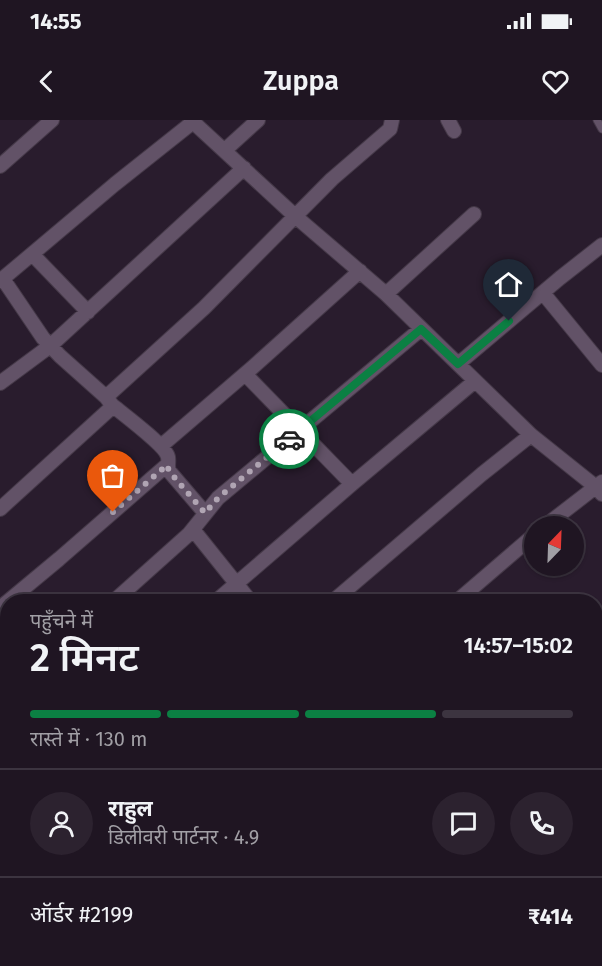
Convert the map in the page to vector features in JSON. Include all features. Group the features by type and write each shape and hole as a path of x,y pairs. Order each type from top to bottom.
{"street":[{"path":"0,166 52,120"},
{"path":"225,150 258,120"},
{"path":"109,401 333,179 390,129 392,120"},
{"path":"205,513 169,471 168,457 161,446 50,346 2,280 192,121 295,216 386,294 531,435 600,488 559,516"},
{"path":"0,383 50,346 244,168"},
{"path":"386,294 474,214"},
{"path":"458,364 602,245"},
{"path":"32,254 88,312"},
{"path":"161,446 360,272"},
{"path":"543,293 602,364"},
{"path":"122,594 195,528 218,498 421,329"},
{"path":"245,374 352,484"},
{"path":"224,594 475,381"},
{"path":"0,509 111,408 109,401"},
{"path":"341,594 531,435"},
{"path":"17,594 167,465"},
{"path":"195,528 195,532 244,594"},
{"path":"465,594 524,544"}],"lane":[{"path":"597,120 602,129"}],"way so far":[{"path":"113,512 167,465 169,471 205,513 218,498 289,439"}],"route":[{"path":"289,439 421,329 458,364 509,321"}]}
